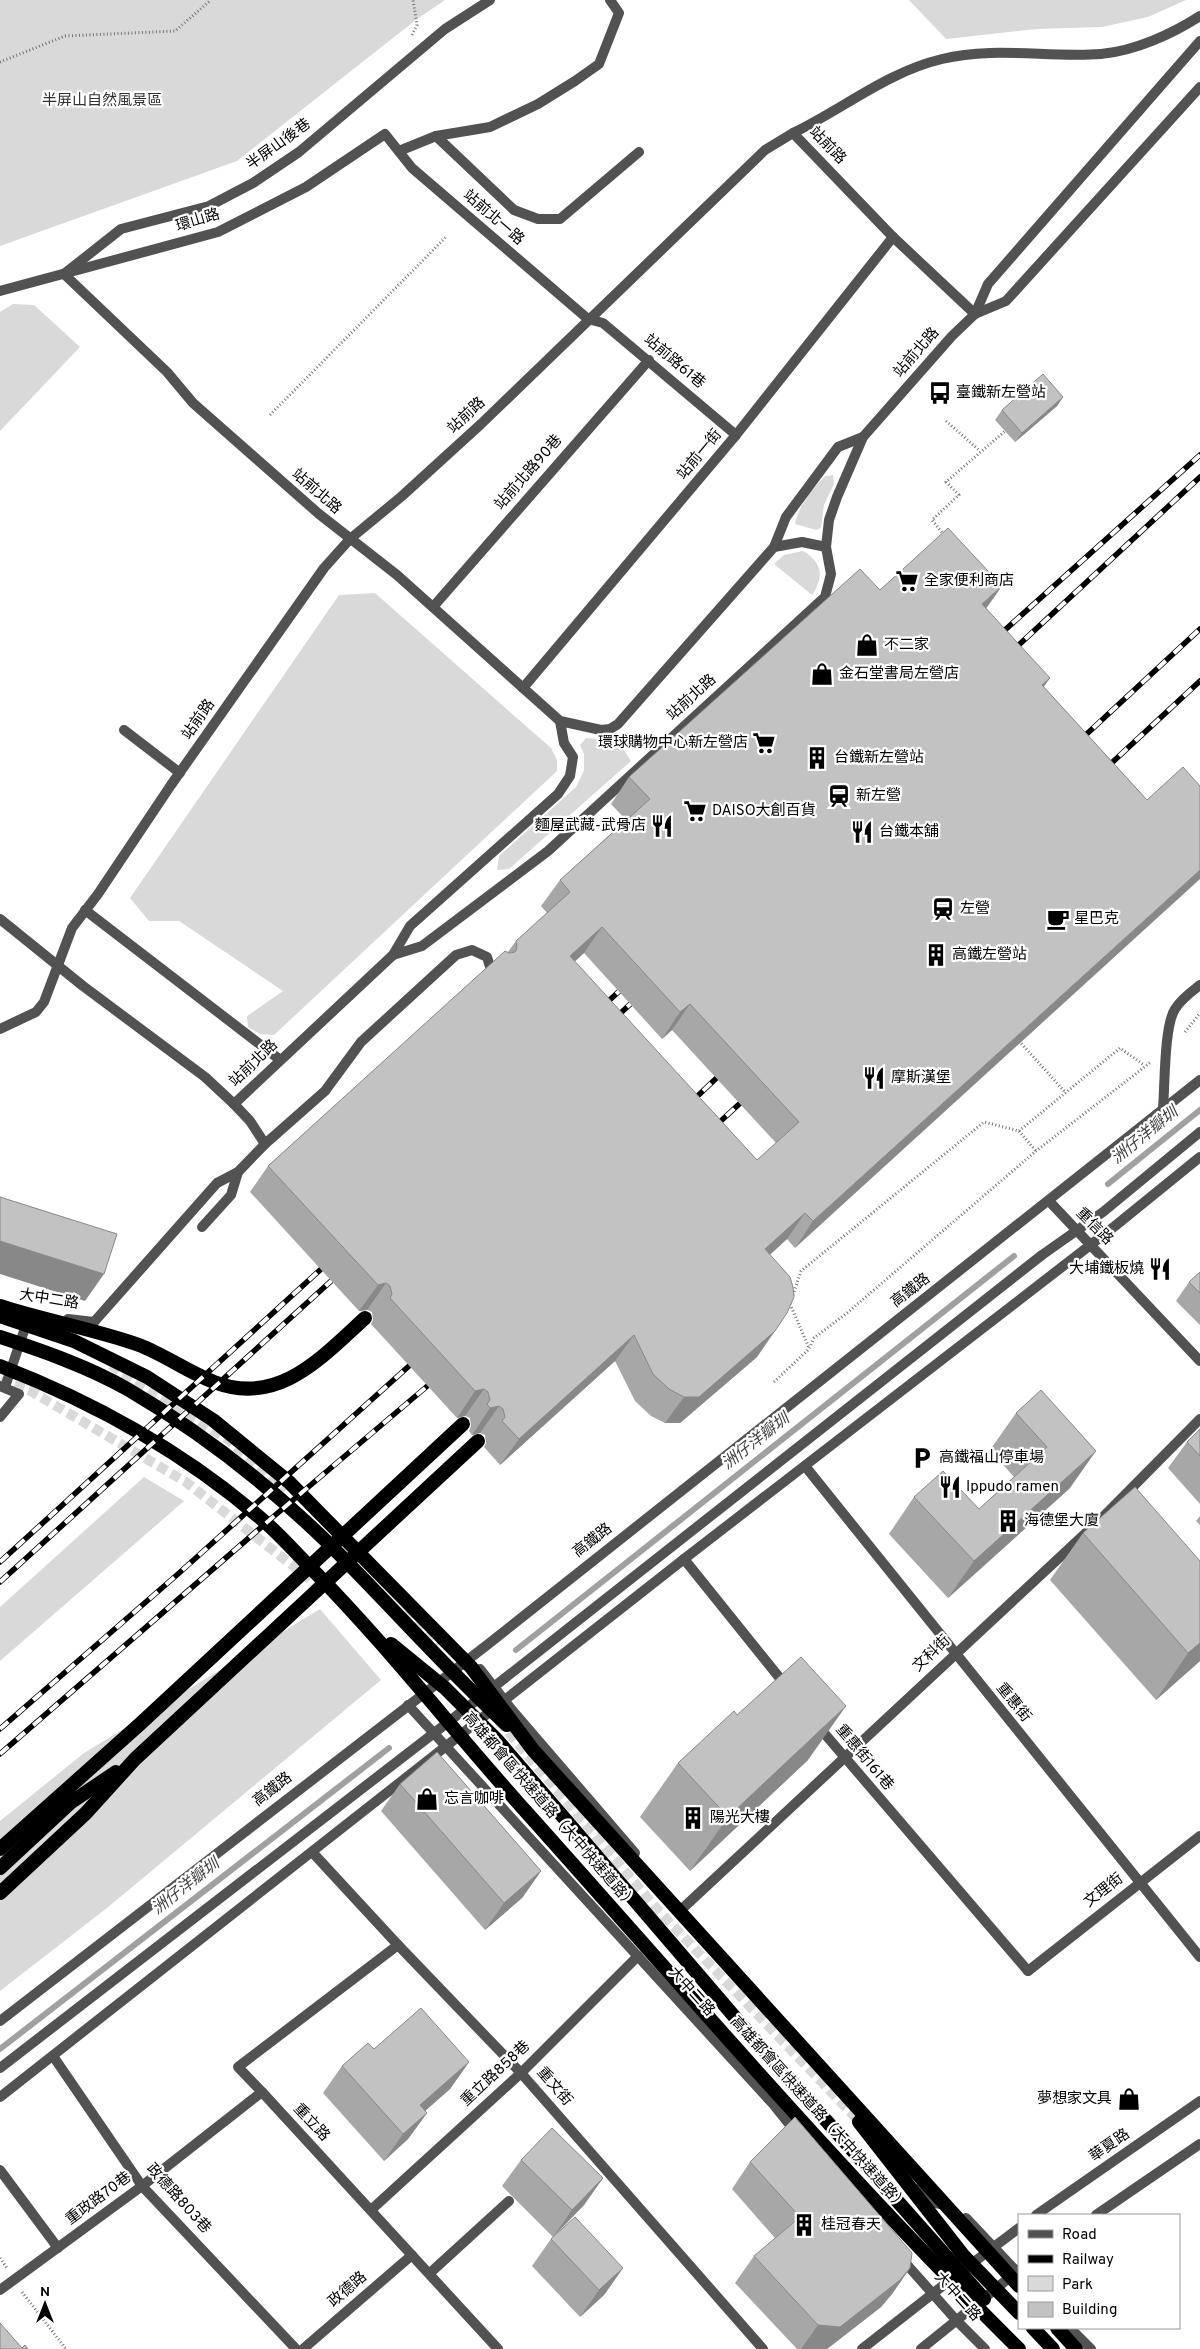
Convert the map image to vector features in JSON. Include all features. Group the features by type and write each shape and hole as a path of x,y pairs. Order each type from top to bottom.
{"highway":[{"path":"0,1306 138,1345 214,1382 244,1389 262,1388 283,1382 303,1371 365,1318"},
{"name":"高雄都會區快速道路（大中快速道路）","path":"0,1316 74,1342 147,1377 213,1420 289,1482 471,1667 533,1750 1018,2285"},
{"path":"0,1337 46,1352 128,1390 226,1454 324,1539 456,1678 533,1750"},
{"name":"高雄都會區快速道路（大中快速道路）","path":"0,1366 47,1384 126,1423 197,1468 265,1522 362,1620 478,1757 824,2147 942,2273 1019,2349"},
{"path":"0,1849 147,1718 462,1424"},
{"path":"0,1893 86,1813 135,1759 478,1441"},
{"path":"362,1620 444,1688 498,1742 739,2022 984,2299"},
{"path":"0,1868 70,1803 135,1759"},
{"path":"786,2029 963,2255 1018,2312"},
{"path":"1034,2329 1053,2349"},
{"path":"1058,2329 1076,2349"}],"street":[{"name":"半屏山後巷","path":"64,274 121,229 208,206 252,183 299,152 445,29 490,0"},
{"path":"399,152 436,136 490,127 538,104 599,64 619,13 610,0"},
{"path":"793,133 826,117 843,104 890,78 942,59 969,54 1103,54 1126,49 1158,37 1200,16"},
{"path":"975,314 988,284 1200,40"},
{"path":"975,314 1006,301 1200,88"},
{"name":"站前路","path":"0,1029 36,1012 44,1002 72,928 98,894 180,773 324,568 350,539 402,496 481,424 765,150 793,133 894,237 975,314"},
{"name":"環山路","path":"0,291 228,228 316,181 384,134"},
{"name":"站前北一路","path":"384,134 421,176 588,319"},
{"path":"436,136 514,210 538,219 560,219 640,152"},
{"name":"站前一街","path":"523,688 736,434 894,237"},
{"name":"站前北路","path":"64,274 167,372 193,403 350,539 397,575 560,721 601,730 610,729 618,724 774,547 786,517 838,447 863,437"},
{"name":"站前北路","path":"393,955 422,946 548,851 825,597 830,574 826,547 829,520 863,437 952,336 975,314"},
{"name":"站前路61巷","path":"588,319 603,323 736,434"},
{"name":"站前北路90巷","path":"433,607 649,360"},
{"path":"774,547 802,542 826,547"},
{"name":"站前北路","path":"0,918 58,966 205,1077 234,1104 393,955 410,926 558,794 570,776 573,757 564,743 560,721"},
{"path":"124,730 180,773"},
{"path":"85,910 279,1060"},
{"path":"202,1227 231,1195 238,1172 265,1144 325,1091 361,1042 456,955 472,950 487,957 492,973"},
{"path":"1163,1108 1169,1026 1174,1010 1186,995 1200,985"},
{"name":"高鐵路","path":"0,2021 470,1657 1200,1080"},
{"path":"234,1104 250,1121 265,1144"},
{"path":"0,2068 495,1686 1200,1132"},
{"path":"0,2097 804,1466 1091,1245 1200,1157"},
{"name":"大中二路","path":"0,1306 29,1316 94,1322 217,1183 238,1172"},
{"name":"重信路","path":"1048,1201 1200,1361"},
{"path":"0,1417 19,1394 2,1386 29,1316"},
{"name":"文科街","path":"683,1908 954,1654 1105,1521 1200,1419"},
{"name":"重惠街","path":"804,1466 1200,1958"},
{"path":"684,1560 794,1696"},
{"path":"470,1657 495,1686 505,1701 683,1908 956,2208 1018,2272 921,2349"},
{"name":"大中二路","path":"408,1705 887,2229"},
{"name":"重惠街161巷","path":"812,1719 1028,1970"},
{"name":"文理街","path":"1028,1970 1200,1836"},
{"name":"重文街","path":"313,1853 521,2073 762,2349"},
{"name":"重立路","path":"398,1945 238,2067 430,2273 498,2349"},
{"name":"重立路858巷","path":"371,2210 521,2073 638,1956"},
{"name":"政德路803巷","path":"53,2056 142,2186 296,2349"},
{"name":"重政路70巷","path":"0,2290 142,2186 262,2092"},
{"name":"華夏路","path":"1037,2214 1200,2101"},
{"path":"856,2118 931,2202 956,2208"},
{"path":"1097,2214 1200,2144"},
{"path":"0,2170 58,2248"},
{"path":"430,2273 509,2201"},
{"path":"862,2349 993,2246 1018,2229"},
{"name":"大中二路","path":"898,2251 933,2294 985,2349"},
{"name":"政德路","path":"303,2349 412,2255"},
{"path":"1071,2329 1091,2349"}],"path":[{"path":"0,62 65,36 176,31 211,0"},
{"path":"412,56 412,37 417,25 413,0"},
{"path":"270,415 448,236"},
{"path":"946,421 980,451"},
{"path":"950,541 932,520 959,495 946,482 1005,431"},
{"path":"774,1382 809,1349 814,1338 847,1313 1036,1151 1144,1065 1167,1054 1200,1013"},
{"path":"1014,1037 1066,1093"},
{"path":"1019,1131 1120,1048 1144,1065"},
{"path":"809,1349 790,1304 801,1270 984,1122 1019,1131 1036,1151"},
{"path":"0,2258 7,2268"},
{"path":"25,2295 66,2349"}],"green space":[{"name":"半屏山自然風景區","path":"0,0 445,0 417,19 237,161 0,246"},
{"path":"909,0 1186,0 1148,17 1102,27 1037,29 946,39"},
{"path":"13,304 34,305 80,347 0,431 0,312"},
{"path":"833,475 834,484 824,505 821,528 816,530 795,524 799,511 811,492 825,476"},
{"path":"803,551 815,560 820,571 816,588 812,595 774,564 784,555"},
{"path":"375,593 551,748 557,760 557,771 274,1035 260,1034 248,1027 247,1016 283,991 179,921 149,921 130,898 339,595"},
{"path":"615,736 631,761 509,869 497,870 499,856 576,787 584,770 584,754 580,745 586,738 608,740"},
{"path":"144,1477 184,1501 0,1661 0,1607"},
{"path":"320,1609 381,1680 107,1908 0,1991 0,1821 84,1753"}],"building":[{"path":"1043,374 1063,397 1022,433 1002,410"},
{"path":"948,528 1002,586 982,604 1050,678 1042,685 1147,800 1183,767 1200,786 1200,870 813,1221 805,1213 765,1249 790,1277 794,1297 787,1313 775,1331 699,1397 684,1397 669,1389 653,1374 634,1335 519,1439 502,1421 505,1417 503,1409 499,1406 490,1408 487,1404 490,1400 488,1392 484,1389 475,1391 390,1298 392,1294 390,1286 386,1283 378,1285 268,1166 505,951 509,953 515,952 517,948 516,941 570,892 560,880 650,799 629,777 860,569 880,590","holes":["602,927 680,1012 690,1004 799,1122 757,1160 570,956"]},
{"path":"0,1197 117,1234 104,1274 0,1241"},
{"path":"1200,1272 1200,1293 1189,1282"},
{"path":"1041,1390 1096,1451 974,1561 914,1497 943,1471 979,1509 1047,1447 1016,1413"},
{"path":"1200,1429 1200,1456 1187,1442"},
{"path":"1135,1487 1200,1561 1200,1643 1188,1653 1083,1533"},
{"path":"801,1657 846,1706 728,1817 678,1763 734,1711 737,1715"},
{"path":"437,1752 541,1871 504,1903 400,1784"},
{"path":"421,2008 469,2062 420,2105 427,2113 403,2134 342,2066 368,2043 374,2049"},
{"path":"795,2117 912,2253 910,2268 900,2280 840,2327 818,2325 754,2256 800,2217 750,2162"},
{"path":"552,2128 603,2178 572,2210 521,2160"},
{"path":"575,2217 623,2268 599,2290 551,2239"},
{"path":"0,2323 22,2348 25,2345 28,2349 0,2349"}],"waterway":[{"name":"洲仔洋瓣圳","path":"1108,1184 1200,1110"},
{"name":"洲仔洋瓣圳","path":"516,1650 1014,1256"},
{"name":"洲仔洋瓣圳","path":"0,2049 389,1748"}],"tunnel":[{"path":"111,1365 230,1441 283,1493"},
{"path":"0,1381 29,1390 186,1482 325,1591"},
{"path":"404,1612 436,1647"},
{"path":"499,1721 656,1908 856,2118"}],"railway":[{"path":"996,638 1200,455"},
{"path":"1009,654 1200,477"},
{"path":"1077,743 1200,629"},
{"path":"1103,771 1200,681"},
{"path":"600,1009 629,982"},
{"path":"611,1022 640,995"},
{"path":"687,1106 725,1070"},
{"path":"710,1131 749,1095"},
{"path":"0,1562 331,1260"},
{"path":"0,1582 341,1272"},
{"path":"0,1729 178,1574 419,1357"},
{"path":"0,1754 273,1517 438,1377"}],"place":[{"name":"臺鐵新左營站","path":"940,393"},
{"name":"全家便利商店","path":"907,581"},
{"name":"不二家","path":"867,645"},
{"name":"金石堂書局左營店","path":"822,674"},
{"name":"環球購物中心新左營店","path":"764,743"},
{"name":"台鐵新左營站","path":"817,758"},
{"name":"新左營","path":"839,796"},
{"name":"DAISO大創百貨","path":"695,811"},
{"name":"麵屋武藏-武骨店","path":"662,826"},
{"name":"台鐵本舖","path":"862,832"},
{"name":"左營","path":"943,909"},
{"name":"星巴克","path":"1058,919"},
{"name":"高鐵左營站","path":"936,955"},
{"name":"摩斯漢堡","path":"874,1078"},
{"name":"大埔鐵板燒","path":"1160,1269"},
{"name":"高鐵福山停車場","path":"922,1458"},
{"name":"Ippudo ramen","path":"950,1487"},
{"name":"海德堡大廈","path":"1008,1521"},
{"name":"忘言咖啡","path":"427,1799"},
{"name":"陽光大樓","path":"693,1818"},
{"name":"夢想家文具","path":"1129,2099"},
{"name":"桂冠春天","path":"804,2225"}]}
